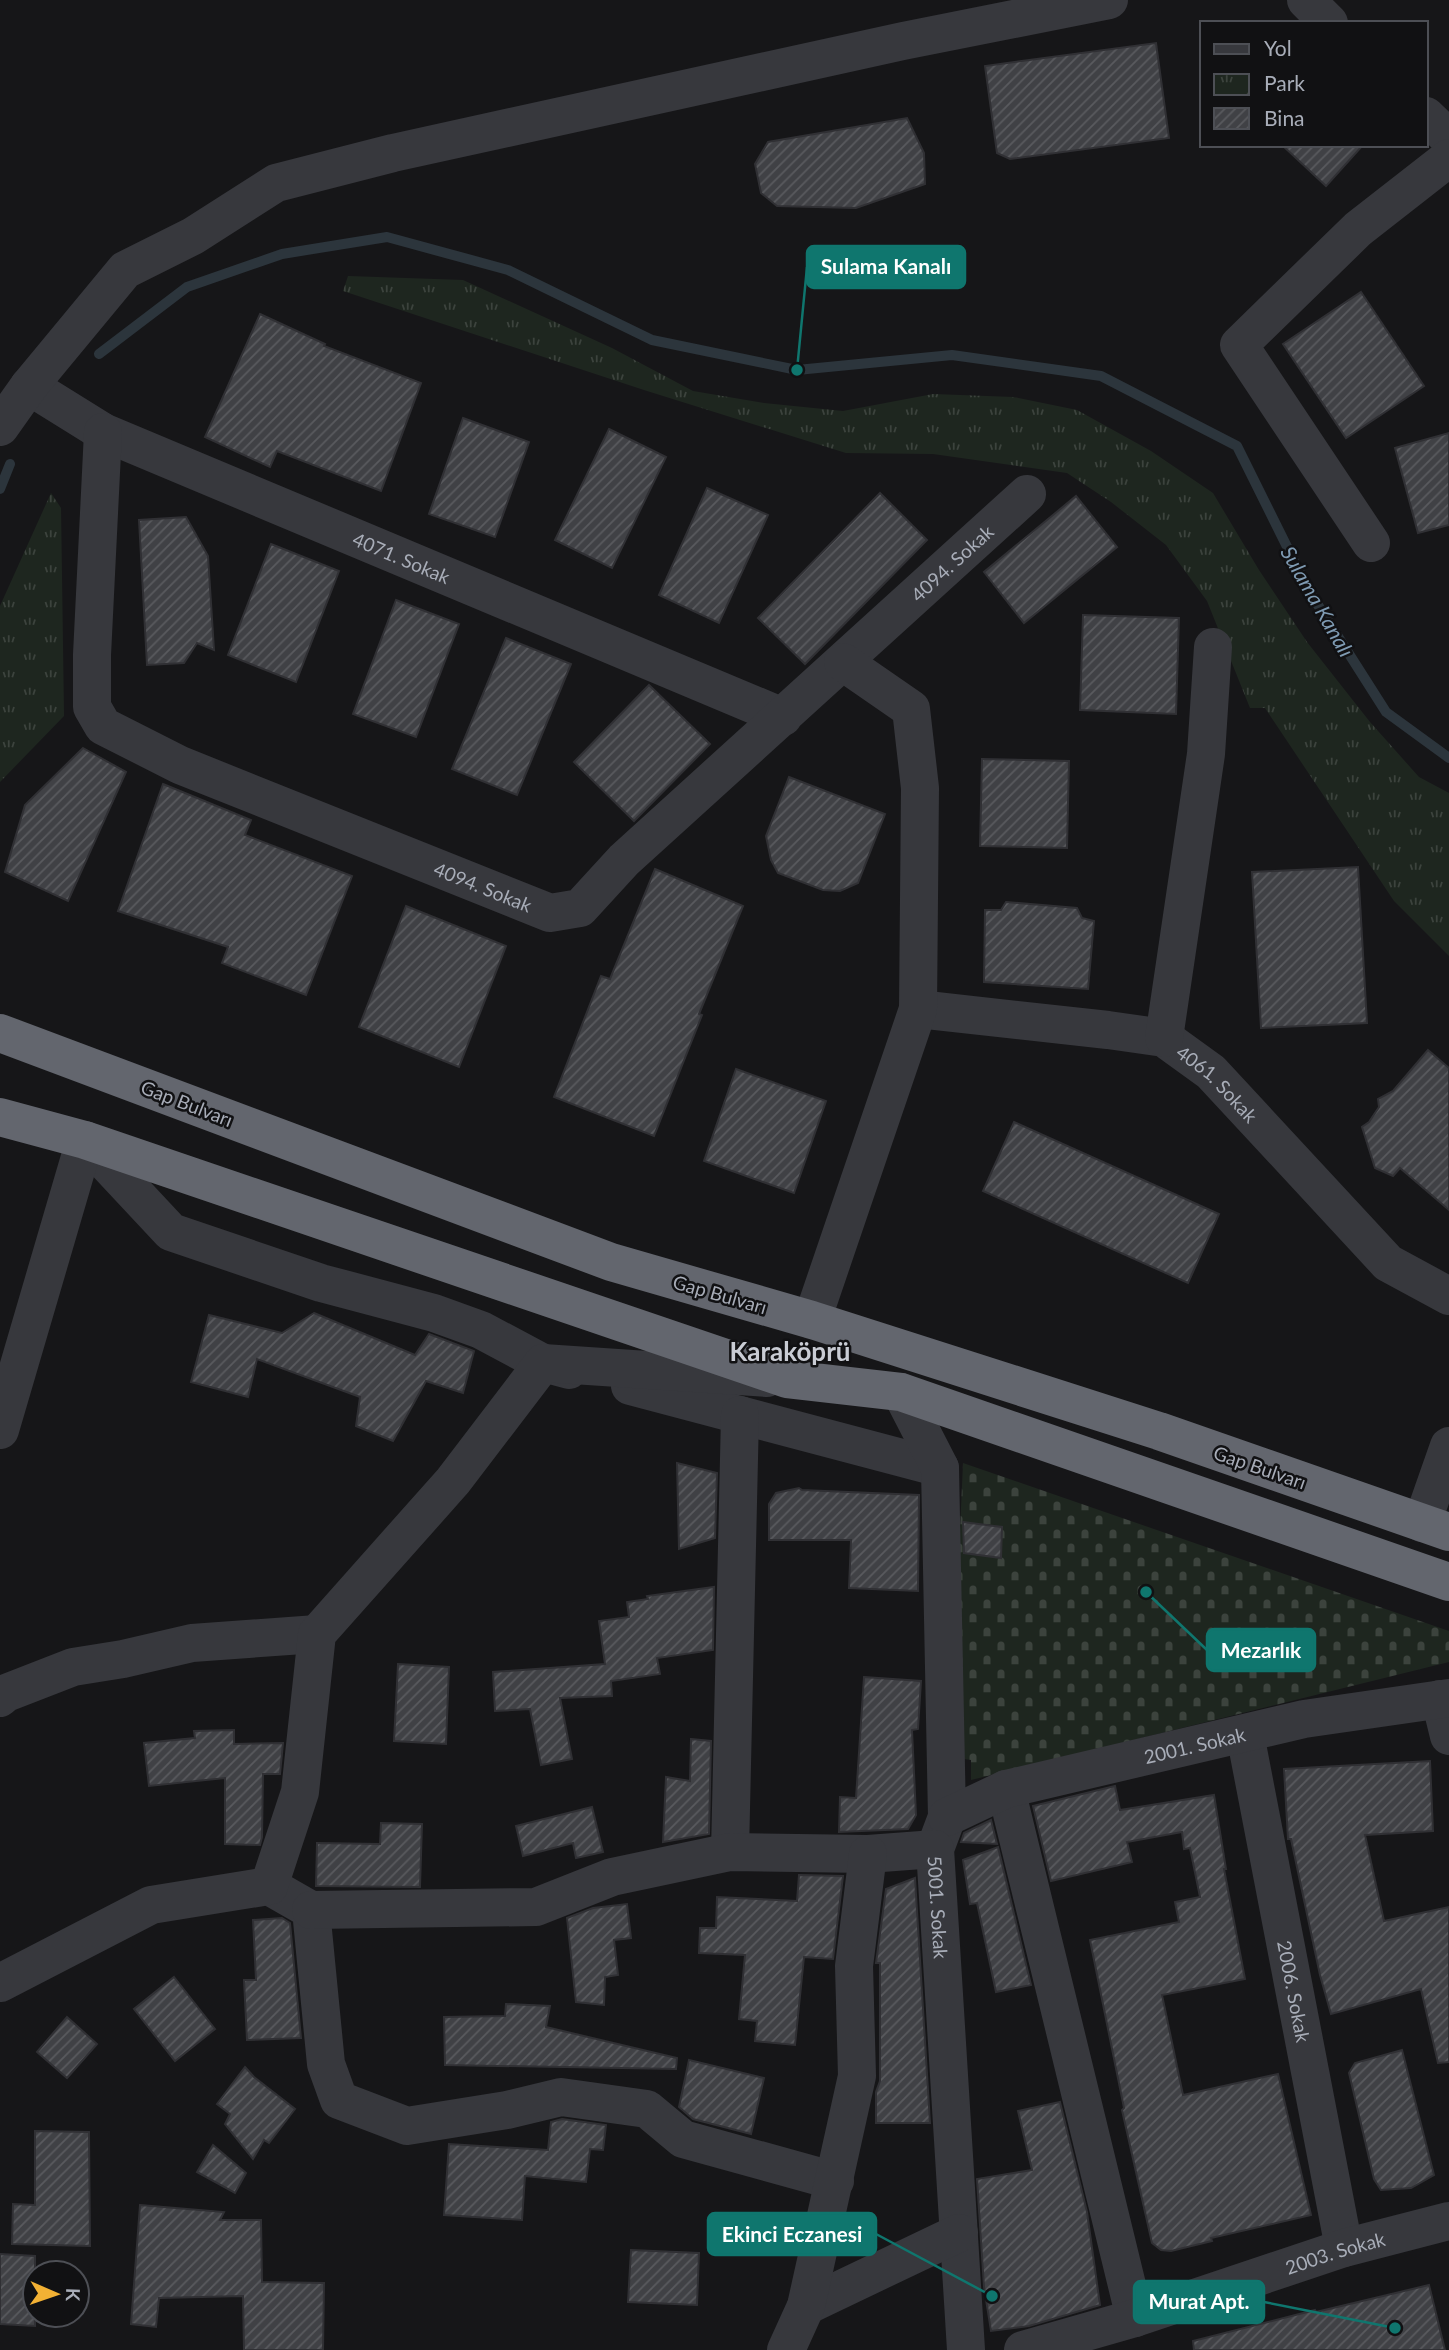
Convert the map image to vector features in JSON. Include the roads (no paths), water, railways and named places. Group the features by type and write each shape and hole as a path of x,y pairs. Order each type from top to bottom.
{"highway":[{"name":"Gap Bulvarı","path":"0,1033 611,1262 812,1320 1159,1432 1436,1527"},
{"path":"0,1117 85,1140 787,1379 901,1392 1449,1581"}],"street":[{"path":"0,427 29,386 125,270 193,236 276,183 393,153 876,47 1109,0"},
{"path":"1306,0 1327,21"},
{"path":"1428,118 1449,138"},
{"path":"1371,543 1238,345 1358,229 1449,158"},
{"name":"4071. Sokak","path":"29,386 103,432 783,717"},
{"name":"4094. Sokak","path":"103,432 92,655 92,707 103,726 180,765 550,913 580,908 624,860 1027,494"},
{"path":"1164,1038 1206,754 1213,647"},
{"path":"812,1320 918,1009 920,788 911,709 843,662"},
{"name":"4061. Sokak","path":"918,1009 1164,1038 1211,1072 1388,1263 1449,1296"},
{"path":"85,1140 170,1232 321,1283 435,1313 481,1330 543,1363 940,1468"},
{"path":"0,1430 85,1140"},
{"path":"543,1363 787,1379"},
{"path":"269,1886 300,1791 317,1634 453,1480 543,1363"},
{"name":"5001. Sokak","path":"901,1392 940,1468 941,1833 966,2350"},
{"path":"730,1852 740,1415"},
{"path":"1436,1527 1449,1446"},
{"path":"0,1698 5,1693 73,1667 192,1643 317,1634"},
{"path":"1445,1698 1449,1736"},
{"name":"2001. Sokak","path":"941,1833 1006,1789 1304,1719 1445,1698"},
{"name":"2006. Sokak","path":"1245,1734 1344,2248"},
{"path":"1006,1789 1135,2318"},
{"path":"0,1983 151,1905 269,1886 311,1910 536,1907 612,1878 730,1852 868,1854 941,1833"},
{"path":"786,2350 806,2306 857,2076 853,1966 868,1854"},
{"path":"311,1910 326,2064 339,2100 407,2126 507,2110 561,2097 647,2109 683,2139 835,2181"},
{"name":"2003. Sokak","path":"1023,2350 1135,2318 1344,2248 1449,2221"},
{"path":"806,2306 959,2234"}],"waterway":[{"name":"Sulama Kanalı","path":"99,354 187,287 282,254 387,237 508,270 652,340 797,370 952,355 1101,376 1237,446 1309,591 1386,712 1449,758"},
{"name":"Sulama Kanalı","path":"0,489 10,464"}],"place":[{"name":"Sulama Kanalı","path":"797,370"},
{"name":"Mezarlık","path":"1146,1592"},
{"name":"Ekinci Eczanesi","path":"992,2296"},
{"name":"Murat Apt.","path":"1395,2328"}],"district":[{"name":"Karaköprü","path":"790,1351"}]}
